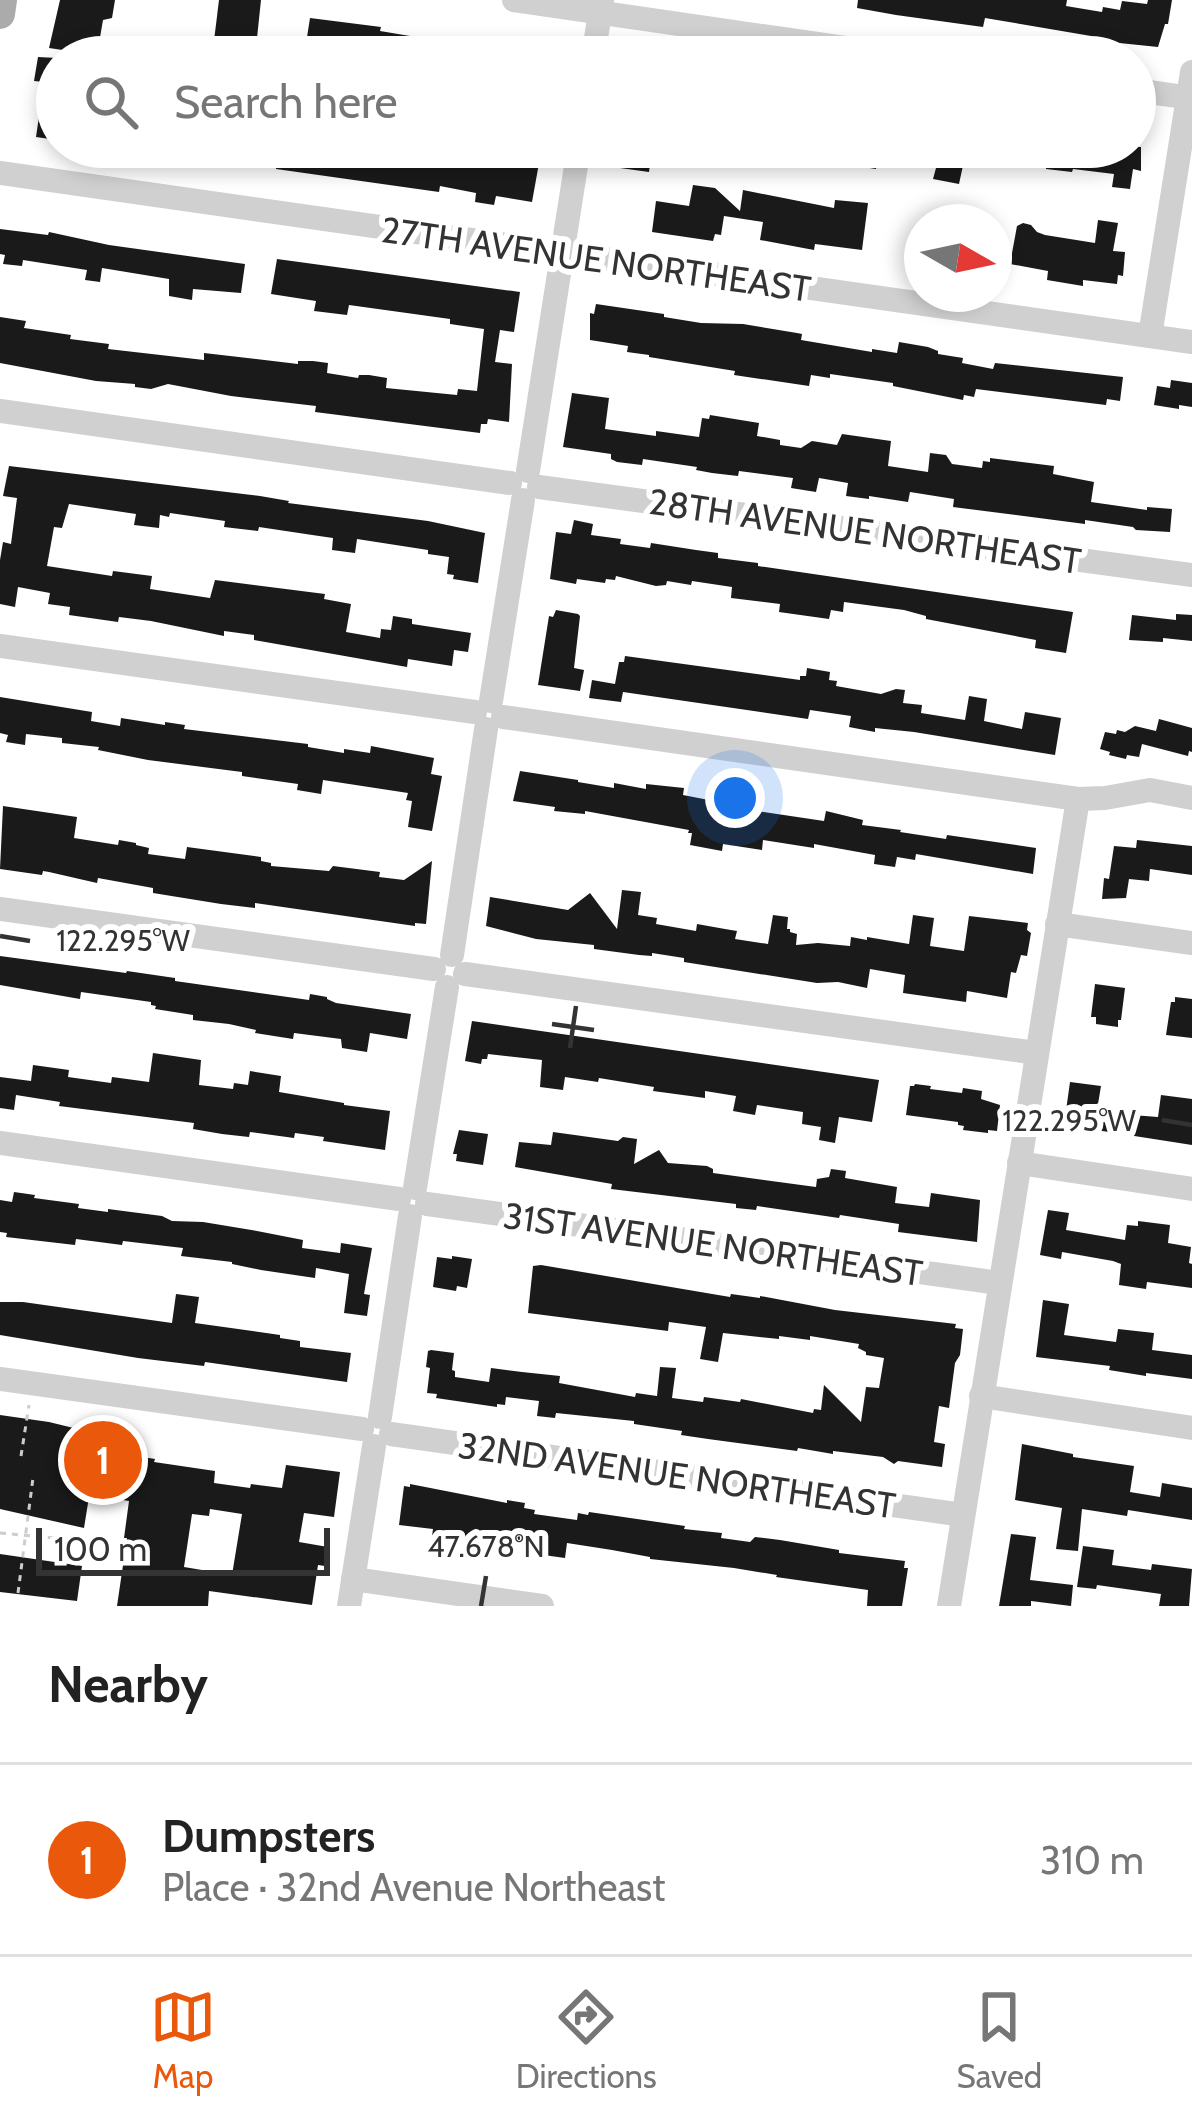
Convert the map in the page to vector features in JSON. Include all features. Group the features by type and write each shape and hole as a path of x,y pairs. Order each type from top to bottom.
{"main road":[{"path":"0,14 2,0"}],"street":[{"path":"514,0 601,6 782,36"},
{"path":"596,36 601,6"},
{"path":"1150,336 1191,89 1156,90"},
{"path":"349,1606 576,168"},
{"name":"27TH AVENUE NORTHEAST","path":"0,173 1192,342"},
{"name":"28TH AVENUE NORTHEAST","path":"0,411 1192,575"},
{"path":"0,646 1078,799 1150,790 1192,798"},
{"path":"950,1606 1078,799"},
{"path":"0,909 1036,1053"},
{"path":"1057,924 1192,943"},
{"name":"31ST AVENUE NORTHEAST","path":"0,1143 999,1283"},
{"path":"1019,1163 1192,1189"},
{"name":"32ND AVENUE NORTHEAST","path":"0,1378 963,1515"},
{"path":"981,1396 1192,1429"},
{"path":"353,1579 542,1606"}],"path":[{"path":"21,1456 29,1405"},
{"path":"17,1593 33,1478"},
{"path":"0,1534 90,1546"}],"building":[{"path":"60,0 115,0 112,18 103,20 100,36 52,36"},
{"path":"219,0 261,0 257,36 215,36"},
{"path":"858,0 1067,0 1066,6 1102,12 1103,7 1120,10 1122,1 1172,0 1158,47 1156,36 1091,36 985,18 983,27 857,8"},
{"path":"310,18 381,27 380,31 410,36 307,36"},
{"path":"538,168 532,202 496,196 494,205 475,202 476,193 440,186 439,192 276,169"},
{"path":"936,168 962,168 959,184 933,179"},
{"path":"1141,168 1141,171 1133,169 1130,189 1112,187 1114,174 1046,169"},
{"path":"693,185 715,188 740,211 743,190 834,208 835,200 868,203 862,250 815,244 814,250 760,240 763,222 724,216 721,235 715,234 713,241 652,232 656,201 689,206"},
{"path":"1098,220 1118,223 1113,251 1125,252 1123,276 1118,275 1117,284 1083,280 1083,286 1047,280 1048,271 1012,264 1017,226 1023,223 1045,235 1095,243"},
{"path":"0,229 49,232 245,264 241,293 193,289 192,300 169,296 169,279 102,268 100,282 85,280 87,270 23,260 22,266 3,264"},
{"path":"277,259 520,292 514,332 500,330 495,362 512,364 509,422 488,419 480,433 315,412 316,406 168,384 135,387 0,363 0,317 26,321 24,328 109,344 108,349 204,360 204,353 298,364 313,361 328,363 327,373 387,378 386,388 457,395 458,389 477,391 484,329 450,324 450,319 349,305 347,315 314,311 316,301 271,294"},
{"path":"596,304 701,323 797,333 802,334 801,340 872,352 897,353 899,342 993,369 995,363 1123,377 1120,401 1107,399 1106,405 976,389 974,397 964,395 963,400 830,374 830,378 811,375 809,386 734,375 735,371 649,357 627,352 628,346 590,340 590,313 594,314"},
{"path":"1171,380 1192,383 1192,407 1154,405 1157,386 1170,388"},
{"path":"572,393 609,398 605,429 699,437 702,418 710,415 759,423 757,436 780,440 780,445 801,448 812,441 837,445 842,434 891,441 888,466 928,472 930,453 946,455 952,464 982,468 990,458 1054,466 1053,474 1094,482 1091,502 1172,509 1170,532 953,507 954,499 910,492 908,502 846,496 848,483 819,478 816,492 791,488 793,478 739,471 738,476 712,473 643,459 642,465 617,462 611,454 563,447"},
{"path":"9,466 260,496 485,533 478,583 453,579 454,575 447,574 449,557 428,554 428,550 357,539 355,553 332,550 333,538 224,527 225,521 170,513 169,517 160,515 159,528 134,525 136,514 69,504 62,528 54,527 47,566 112,576 113,571 152,576 150,589 210,598 215,580 325,594 324,599 351,604 346,632 380,638 381,629 391,630 393,616 412,619 412,624 471,633 468,652 454,650 452,666 408,659 407,667 254,640 254,635 224,631 224,636 151,621 69,615 70,607 48,604 50,593 18,587 15,607 0,604 0,560 3,542 11,544 17,498 3,496"},
{"path":"574,520 593,524 591,535 621,539 620,544 650,548 651,543 718,553 718,558 758,566 1073,612 1066,653 1035,648 1036,640 926,619 904,610 844,602 843,612 831,610 829,619 779,612 780,604 731,598 732,587 692,581 691,585 667,581 656,586 616,576 605,583 550,579 556,532 571,534"},
{"path":"556,610 580,616 574,668 584,670 580,691 538,685 549,616"},
{"path":"1176,614 1192,615 1192,641 1129,640 1132,615 1176,620"},
{"path":"625,656 800,680 807,668 830,672 829,680 837,681 836,686 881,694 905,690 903,703 922,705 921,713 965,720 969,696 987,699 984,721 1022,729 1025,712 1061,718 1055,755 914,732 875,728 875,732 849,727 851,716 810,710 808,719 623,692 621,702 589,698 592,680 615,684 619,662"},
{"path":"0,697 92,712 91,721 120,726 121,718 165,722 185,725 184,729 344,753 344,749 370,753 371,746 434,758 431,774 442,776 432,831 408,827 412,801 406,800 408,793 323,780 321,794 297,790 298,784 148,760 62,743 62,738 26,734 25,745 6,742 8,735 0,733"},
{"path":"1159,719 1192,728 1188,756 1142,744 1139,757 1127,755 1126,759 1100,749 1105,732 1116,734 1135,726 1156,731"},
{"path":"520,771 614,788 614,783 646,789 646,784 684,788 683,795 719,802 718,812 749,817 750,810 824,821 826,811 863,820 862,825 900,832 1036,848 1033,874 916,854 915,860 897,857 895,867 874,864 875,855 814,844 814,848 763,840 762,850 723,844 722,851 690,845 689,830 513,801"},
{"path":"3,806 77,817 74,838 136,843 149,848 148,854 185,859 187,847 261,857 271,866 329,871 333,866 404,880 432,861 426,924 255,903 255,908 221,904 98,878 97,883 43,871 42,875 0,869"},
{"path":"1137,840 1192,846 1192,875 1150,869 1149,881 1129,879 1126,898 1102,899 1114,846 1136,848"},
{"path":"622,890 641,892 638,915 657,918 656,924 737,931 735,939 768,944 773,915 788,917 787,929 797,934 796,945 850,946 851,937 909,944 913,915 934,918 930,946 964,951 969,916 1028,923 1031,933 1027,956 1021,955 1016,973 1011,972 1007,998 967,991 966,1002 903,993 905,975 870,969 867,988 817,983 652,953 594,949 594,945 536,939 486,926 490,897 568,910 590,893 617,929"},
{"path":"0,956 309,1000 310,994 336,1003 411,1014 407,1039 370,1033 367,1052 342,1048 341,1039 294,1033 293,1039 193,1020 193,1015 155,1009 151,1002 81,992 80,999 0,985"},
{"path":"1095,984 1125,988 1118,1027 1096,1024 1096,1017 1091,1017"},
{"path":"1175,997 1192,999 1192,1038 1166,1035"},
{"path":"472,1021 879,1080 872,1122 839,1117 835,1143 819,1140 821,1127 802,1124 803,1112 757,1105 755,1115 733,1111 736,1096 705,1091 705,1098 599,1078 598,1082 565,1077 563,1090 540,1087 542,1060 488,1054 481,1064 465,1061"},
{"path":"153,1053 201,1060 199,1085 233,1089 234,1083 248,1085 250,1071 281,1076 279,1092 390,1111 385,1150 295,1133 294,1138 222,1134 193,1129 194,1123 59,1106 60,1102 16,1095 14,1110 0,1108 0,1077 31,1081 33,1065 69,1070 68,1077 149,1082"},
{"path":"1070,1082 1101,1086 1097,1110 1132,1115 1158,1117 1161,1095 1192,1099 1192,1145 1064,1125"},
{"path":"910,1086 962,1093 963,1088 982,1091 981,1099 1000,1105 997,1131 963,1130 958,1122 906,1115"},
{"path":"459,1130 488,1134 483,1165 456,1161 457,1154 453,1154"},
{"path":"553,1132 637,1139 634,1164 659,1150 668,1163 816,1187 817,1179 829,1177 831,1169 846,1171 845,1178 897,1187 895,1203 929,1207 931,1193 980,1200 977,1242 898,1232 899,1224 840,1215 736,1208 736,1204 611,1189 612,1184 515,1167 519,1142 551,1145"},
{"path":"14,1192 79,1204 78,1208 257,1231 303,1240 302,1248 340,1253 341,1243 372,1248 364,1294 370,1295 367,1316 344,1313 349,1274 316,1268 315,1278 181,1256 183,1248 123,1241 122,1245 76,1239 75,1245 6,1237 7,1233 0,1232 0,1200 12,1202"},
{"path":"1048,1210 1069,1213 1066,1230 1125,1240 1127,1225 1138,1226 1138,1221 1170,1225 1168,1243 1191,1247 1192,1288 1147,1282 1146,1289 1119,1285 1121,1264 1062,1252 1061,1259 1040,1255"},
{"path":"437,1257 472,1259 467,1288 433,1287"},
{"path":"533,1266 730,1297 760,1296 956,1324 955,1328 963,1329 960,1355 949,1408 939,1406 934,1442 945,1444 942,1467 681,1435 682,1431 634,1421 556,1413 555,1418 537,1416 539,1401 506,1397 505,1405 497,1407 427,1393 431,1350 454,1353 455,1377 489,1382 491,1368 560,1376 559,1383 635,1397 636,1393 657,1396 660,1367 676,1368 672,1398 741,1399 813,1413 821,1410 824,1385 861,1422 866,1387 879,1388 884,1358 866,1355 859,1344 810,1336 810,1340 779,1339 723,1333 718,1362 700,1359 706,1327 669,1322 668,1331 528,1313"},
{"path":"176,1294 199,1297 195,1323 280,1335 300,1341 300,1347 351,1353 347,1382 205,1362 204,1366 138,1358 0,1335 0,1302 172,1323"},
{"path":"1043,1300 1069,1304 1064,1335 1116,1342 1118,1329 1154,1333 1152,1350 1192,1355 1192,1379 1036,1357"},
{"path":"0,1415 94,1433 92,1442 129,1466 130,1455 215,1471 214,1483 282,1488 286,1465 340,1472 334,1517 304,1513 299,1542 328,1547 325,1566 318,1565 312,1605 209,1591 208,1606 117,1606 129,1501 123,1500 125,1486 94,1466 84,1528 0,1509","holes":["210,1509 242,1514 232,1575 184,1567 192,1514 209,1516"]},
{"path":"1022,1444 1134,1466 1130,1492 1160,1497 1162,1483 1192,1488 1192,1520 1082,1509 1078,1551 1056,1549 1062,1508 1015,1500"},
{"path":"404,1486 525,1503 524,1508 535,1510 534,1514 577,1520 578,1513 589,1512 722,1533 721,1538 780,1540 905,1561 902,1606 867,1606 868,1590 567,1543 565,1558 536,1554 537,1548 497,1543 489,1553 431,1544 433,1529 399,1525"},
{"path":"1011,1534 1036,1537 1030,1580 1073,1585 1071,1606 1031,1601 1031,1606 999,1606"},
{"path":"1083,1546 1114,1550 1112,1565 1192,1569 1189,1606 1159,1606 1161,1594 1097,1585 1096,1589 1077,1587"},
{"path":"0,1554 82,1566 77,1601 0,1592"}],"place":[{"name":"Dumpsters","path":"103,1460"}]}
